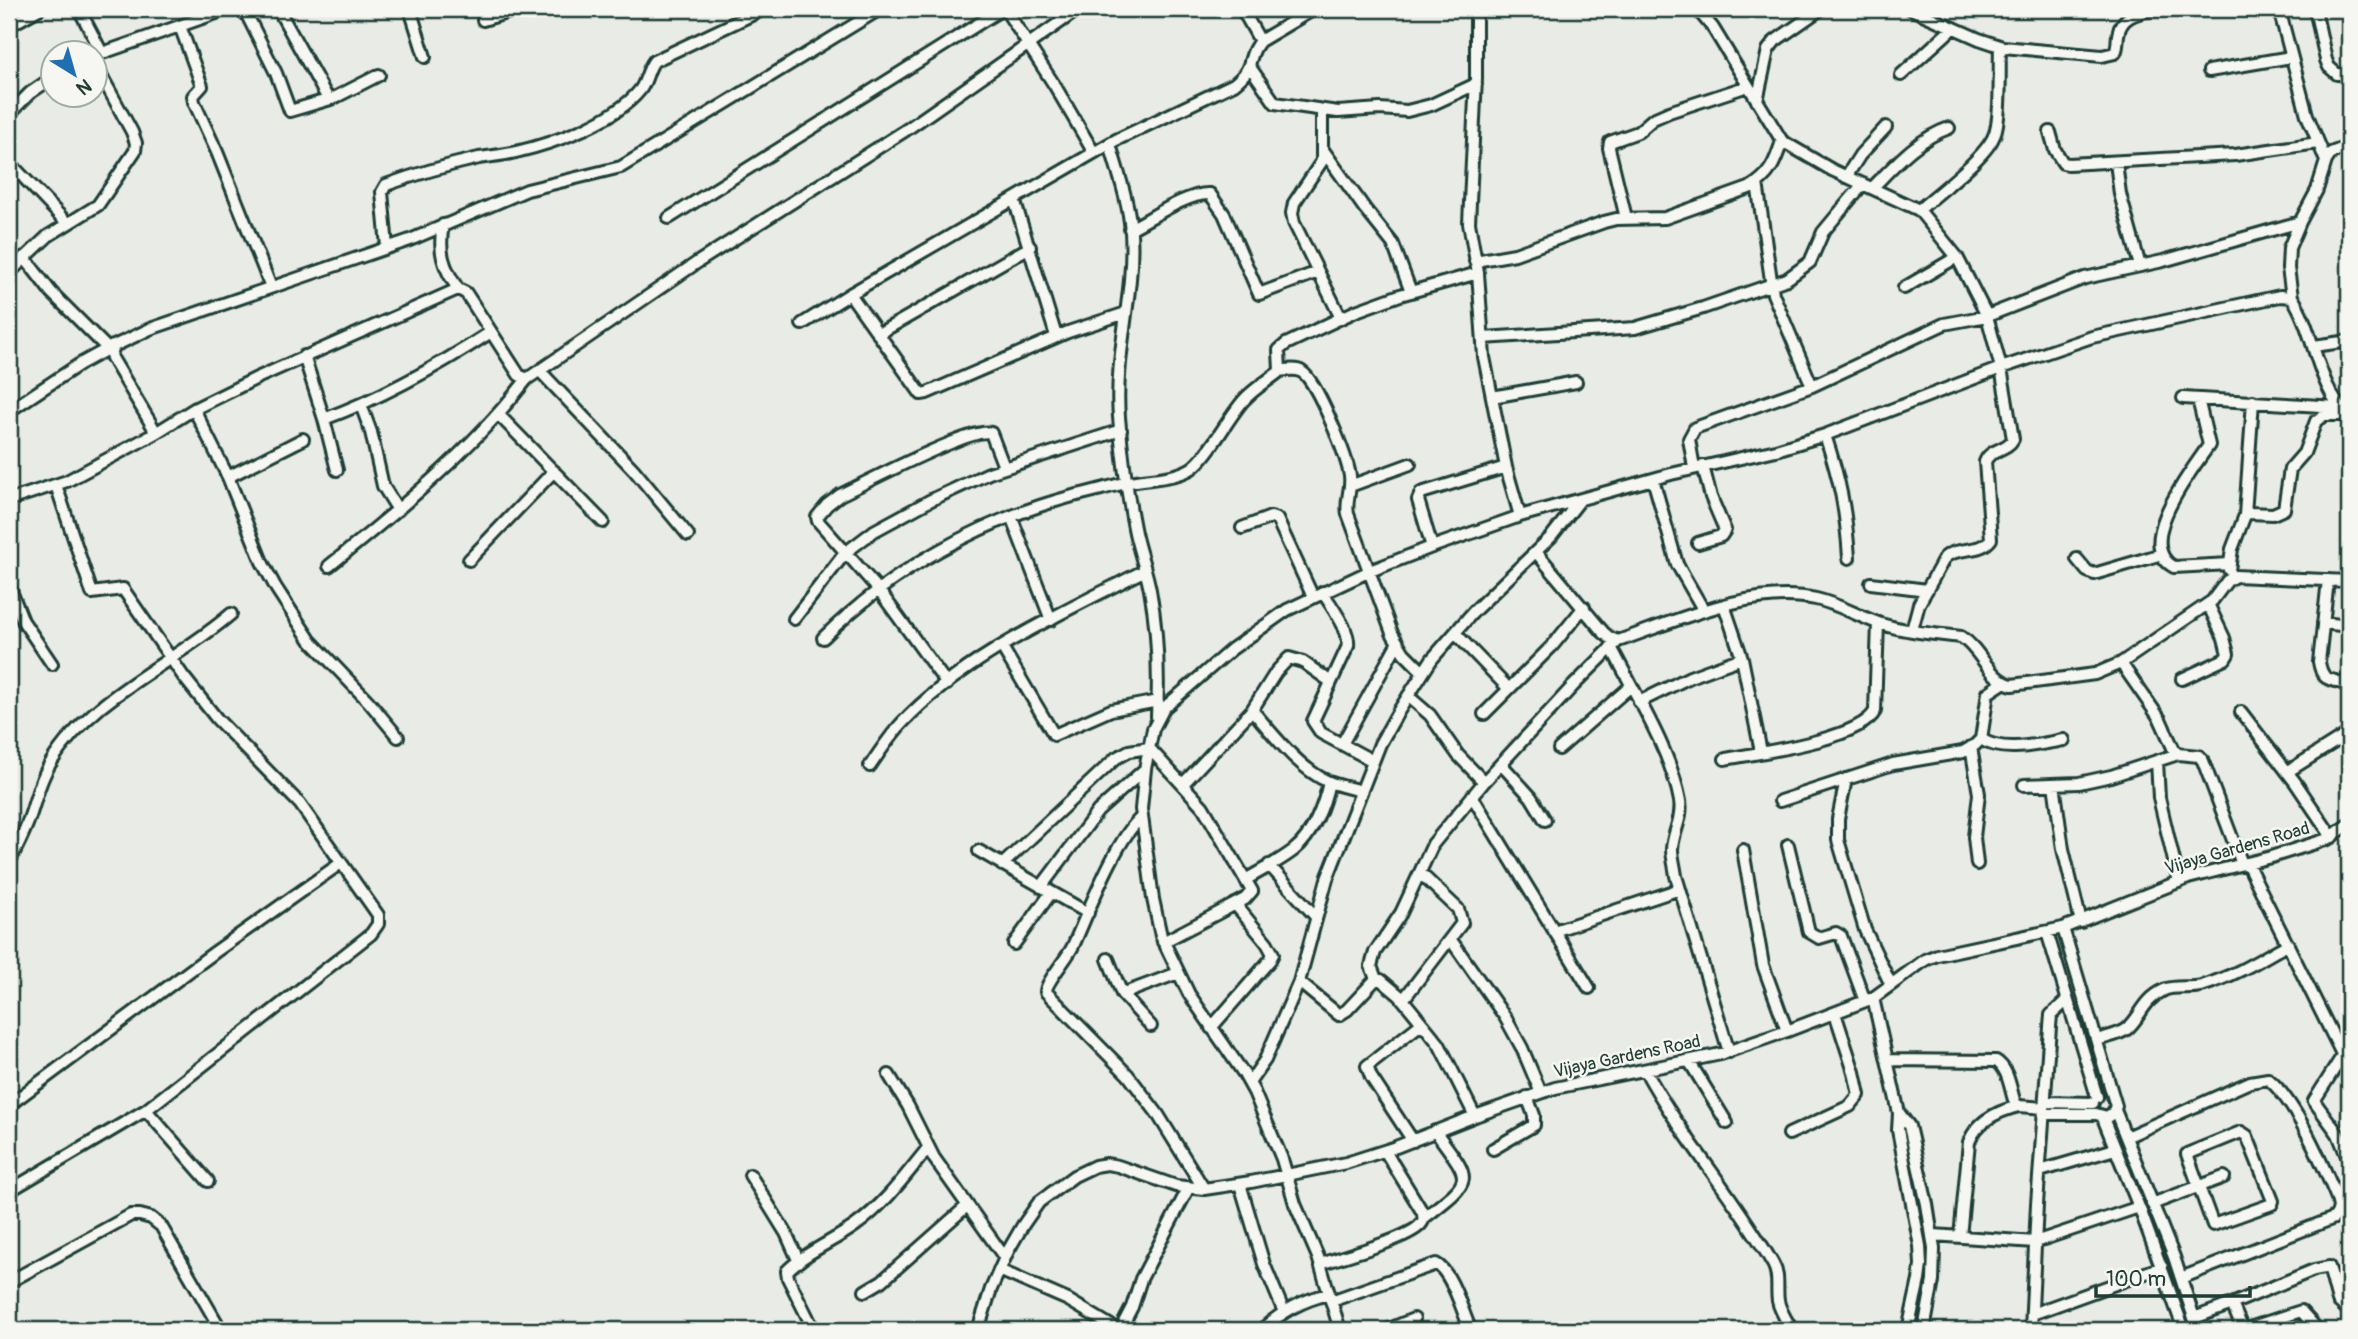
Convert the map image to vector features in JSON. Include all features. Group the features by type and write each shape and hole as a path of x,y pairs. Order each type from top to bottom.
{"street":[{"path":"9,26 39,9"},
{"path":"79,9 90,38"},
{"path":"108,53 211,12 228,9"},
{"path":"244,9 275,73 288,109 293,111 328,99 379,75"},
{"path":"278,9 328,99"},
{"path":"410,9 425,57"},
{"path":"483,20 519,9"},
{"path":"387,247 382,192 386,185 477,159 518,152 578,131 631,99 645,83 653,61 764,9"},
{"path":"9,411 80,364 150,329 387,247 527,190 621,167 880,9"},
{"path":"669,218 1003,9 1094,153"},
{"path":"329,566 432,480 498,414 527,379 698,262 906,130 1079,9"},
{"path":"1242,9 1259,41"},
{"path":"802,324 1110,144 1234,84 1244,76 1250,66 1254,47 1259,41 1314,9"},
{"path":"1476,9 1476,85 1469,223 1478,273 1483,338 1492,397 1506,467 1520,516"},
{"path":"1698,9 1713,27 1782,141 1846,177 1919,210 1957,257 1987,316 2001,368 2014,439 2007,446 1992,453 1985,462 1991,539 1983,547 1950,553 1940,565 1919,604 1912,630"},
{"path":"1757,101 1768,50 1775,41 1821,9"},
{"path":"1911,9 2000,46 2109,55 2117,49 2118,34 2123,21 2155,9"},
{"path":"2279,9 2306,115 2326,161"},
{"path":"2315,9 2329,67 2337,74 2349,74"},
{"path":"180,26 202,86 193,96 194,102 271,286"},
{"path":"1901,75 1953,28"},
{"path":"1919,210 1960,175 1993,138 1997,116 2000,46"},
{"path":"2208,71 2291,57"},
{"path":"1250,66 1275,103 1322,111 1417,109 1476,85"},
{"path":"9,273 24,257 67,223 98,205 136,147 132,132 108,81"},
{"path":"1626,218 1609,148 1610,142 1637,132 1653,119 1670,111 1748,86"},
{"path":"9,114 38,88"},
{"path":"1322,111 1322,161 1299,195 1292,213 1294,223 1341,318"},
{"path":"1846,177 1860,155 1886,127"},
{"path":"1483,338 1635,328 1703,308 1794,275 1810,262 1823,232 1867,186 1934,133 1949,128"},
{"path":"2050,132 2055,150 2063,163 2235,155 2318,143"},
{"path":"1475,261 1515,254 1604,222 1626,218 1665,218 1757,183 1773,168 1782,141"},
{"path":"1110,144 1128,207 1130,229 1126,313 1118,370 1121,430 1127,483 1150,590 1158,653 1157,717 1145,769 1142,817 1156,918 1163,942 1178,973 1250,1083 1282,1158 1295,1204 1320,1264 1340,1330"},
{"path":"2348,416 2338,407 2331,393 2292,297 2288,268 2289,248 2311,205 2326,161 2331,153 2349,146"},
{"path":"1322,148 1365,209 1386,233 1398,255 1411,292"},
{"path":"9,162 67,223"},
{"path":"2116,162 2120,194 2140,266"},
{"path":"1757,183 1770,283 1812,386"},
{"path":"1130,229 1190,198 1203,193 1210,194 1224,214 1259,294 1318,272"},
{"path":"1014,199 1056,337"},
{"path":"1698,543 1721,536 1725,530 1689,439 1695,428 1812,386 1936,327 1987,316 2085,278 2140,266 2300,222"},
{"path":"443,225 440,241 443,263 458,289 466,293 519,375 527,379"},
{"path":"878,334 1030,247"},
{"path":"24,257 51,292 111,347 112,358 153,427 154,434"},
{"path":"1904,288 1957,257"},
{"path":"1280,371 1281,347 1341,318 1411,292 1478,273"},
{"path":"9,500 87,471 194,409 304,356 458,289"},
{"path":"850,294 921,394 1056,337 1126,313"},
{"path":"1157,717 1232,649 1287,610 1370,571 1432,547 1520,516 1825,435 2001,368 2092,337 2280,296 2292,297"},
{"path":"324,419 423,375 491,332"},
{"path":"2314,346 2349,341"},
{"path":"304,356 337,470"},
{"path":"823,638 877,589 985,527 1055,501 1169,475 1192,467 1204,457 1245,399 1280,371 1298,370 1304,373 1318,395 1348,467 1348,514 1397,644 1423,672"},
{"path":"540,371 634,470 688,535"},
{"path":"1492,397 1576,382"},
{"path":"2183,398 2338,407"},
{"path":"2198,399 2209,445 2189,472 2167,511 2160,541 2162,554 2169,566 2174,568 2230,564"},
{"path":"2227,581 2232,549 2245,515 2253,401"},
{"path":"360,405 371,432 381,479 398,510"},
{"path":"194,409 228,477 262,562 295,618 317,648 369,702 398,737"},
{"path":"498,414 603,522"},
{"path":"2245,515 2280,513 2284,509 2290,469 2304,453 2316,421 2325,415 2348,416"},
{"path":"794,619 845,553 874,531 931,500 1004,467 1121,430"},
{"path":"947,684 877,589 817,517 840,495 981,432 991,433 1004,467"},
{"path":"1825,435 1843,499 1849,558"},
{"path":"228,477 303,439"},
{"path":"1350,486 1410,464"},
{"path":"1432,547 1418,500 1421,493 1506,467"},
{"path":"469,561 554,471"},
{"path":"1653,479 1677,564 1704,611"},
{"path":"9,1191 146,1110 371,934 378,924 378,915 300,804 217,719 170,658 123,589 94,594 90,591 55,485"},
{"path":"1250,1083 1265,1060 1299,982 1326,879 1380,744 1423,672 1474,611 1536,552 1580,500"},
{"path":"1011,516 1051,620"},
{"path":"1242,528 1275,517 1318,594 1349,640 1313,721 1321,733 1373,761"},
{"path":"1536,552 1615,644 1631,686 1668,762 1679,796 1680,820 1672,850 1680,889 1729,1052"},
{"path":"2077,559 2087,571 2094,574 2162,554"},
{"path":"870,766 902,723 947,684 1002,647 1145,570"},
{"path":"1475,1116 1439,1044 1403,1000 1377,979 1371,966 1375,952 1401,913 1433,844 1484,782 1573,685 1615,644 1724,605 1768,597 1813,598 1830,602 1878,623 1961,637 1972,644 1994,676 2003,683 2012,685 2095,674 2121,663 2208,604 2227,581 2235,576 2349,581"},
{"path":"2328,580 2320,671 2329,680 2349,687"},
{"path":"1871,583 1927,590"},
{"path":"10,591 23,621 52,663"},
{"path":"2182,679 2225,659 2228,654 2224,638 2208,604"},
{"path":"1724,605 1742,658 1761,752"},
{"path":"1484,714 1553,645 1584,607"},
{"path":"9,863 29,819 41,780 61,748 90,716 201,639 231,614"},
{"path":"1725,759 1847,732 1871,718 1875,711 1878,623"},
{"path":"2323,623 2349,626"},
{"path":"1455,634 1509,689"},
{"path":"1342,744 1397,644"},
{"path":"1002,647 1054,735 1111,710 1158,701"},
{"path":"1182,784 1252,710 1276,671 1289,658 1303,662 1331,682"},
{"path":"1639,702 1690,677 1742,658"},
{"path":"2121,663 2160,719 2178,754"},
{"path":"1780,801 1912,759 1963,752 1981,739 1988,693 2003,683"},
{"path":"1559,750 1631,686"},
{"path":"1408,696 1430,715 1458,755 1484,782"},
{"path":"1252,710 1299,761 1329,782 1361,791"},
{"path":"2241,712 2332,837"},
{"path":"2287,772 2349,733"},
{"path":"1981,739 1995,746 2064,740"},
{"path":"1971,747 1979,794 1974,837 1977,864"},
{"path":"1149,748 1203,807 1252,891 1251,895 1163,942"},
{"path":"1002,865 1116,758 1129,751 1149,748"},
{"path":"2024,785 2079,783 2178,754 2199,756 2245,863 2349,1068"},
{"path":"2157,761 2160,798 2179,882"},
{"path":"1501,764 1531,797 1545,820"},
{"path":"1014,944 1098,811 1145,769"},
{"path":"1846,779 1838,819 1838,841 1865,930 1891,985"},
{"path":"1247,879 1295,849 1307,836 1325,799 1329,782"},
{"path":"2054,784 2063,849 2081,922"},
{"path":"1472,796 1589,988"},
{"path":"1142,817 1128,832 1068,956 1046,987 1046,992 1128,1075 1157,1113 1204,1189"},
{"name":"Vijaya Gardens Road","path":"978,1330 999,1270 1023,1225 1039,1202 1074,1176 1095,1166 1118,1166 1147,1178 1204,1189 1346,1163 1527,1097 1729,1052 1869,999 1925,960 1937,955 2063,928 2179,882 2305,847 2332,837 2349,824"},
{"path":"1788,845 1809,932 1819,937 1836,933 1841,936 1869,999 1887,1060 1899,1113 1898,1130 1921,1265 1908,1330"},
{"path":"1743,850 1763,965 1787,1031"},
{"path":"979,851 1088,913"},
{"path":"9,1105 215,952 341,863"},
{"path":"1269,865 1316,917"},
{"path":"1403,1000 1462,923 1458,909 1420,873"},
{"path":"1554,931 1680,889"},
{"path":"1212,1028 1273,954 1235,904"},
{"path":"2063,928 2115,1105 2198,1330"},
{"path":"2047,932 2097,1108 2139,1207 2184,1330"},
{"path":"1451,940 1505,1017 1541,1093"},
{"path":"2097,1040 2128,1028 2140,1009 2164,990 2197,987 2240,972 2288,944"},
{"path":"1108,959 1122,994 1150,1026"},
{"path":"1122,994 1178,973"},
{"path":"1299,982 1339,1015 1377,979"},
{"path":"2031,1330 2051,1016 2067,1000"},
{"path":"1789,1134 1850,1106 1859,1095 1835,1013"},
{"path":"1413,1140 1371,1077 1367,1066 1421,1024"},
{"path":"2343,1055 2314,1101 2338,1134 2349,1161"},
{"path":"1887,1060 1996,1061 2002,1065 2015,1103 2019,1106"},
{"path":"1689,1061 1727,1123"},
{"path":"1645,1070 1665,1107 1723,1186 1772,1263 1778,1279 1779,1303 1792,1330"},
{"path":"888,1075 908,1106 928,1148 1005,1258"},
{"path":"2126,1137 2250,1082 2268,1080 2276,1086 2307,1132 2340,1206 2334,1218 2181,1278"},
{"path":"2097,1108 2104,1094 2115,1105"},
{"path":"1493,1149 1534,1125 1534,1115 1527,1097"},
{"path":"1960,1237 1969,1142 1979,1125 2002,1110 2019,1106 2097,1108 2110,1116 2115,1105"},
{"path":"146,1110 208,1181"},
{"path":"1899,1113 1909,1126 1933,1235 1933,1281 1924,1330"},
{"path":"1320,1264 1418,1227 1424,1218 1454,1195 1464,1178 1460,1165 1435,1131"},
{"path":"2245,1132 2273,1201 2269,1207 2213,1225 2197,1188 2187,1154 2245,1132"},
{"path":"814,1330 787,1274 790,1267 839,1237 873,1211 928,1148"},
{"path":"2040,1171 2115,1149"},
{"path":"1385,1151 1424,1218"},
{"path":"750,1175 786,1233 799,1262"},
{"path":"2152,1204 2224,1177"},
{"path":"1240,1184 1264,1264 1284,1312"},
{"path":"999,1270 1068,1300 1119,1330 1132,1307 1146,1269 1189,1187"},
{"path":"865,1291 890,1273 967,1206"},
{"path":"1933,1235 2035,1242 2139,1207"},
{"path":"9,1282 119,1220 140,1214 161,1226 221,1330"},
{"path":"1261,1330 1305,1300 1330,1298 1436,1264 1450,1280 1469,1326"},
{"path":"2194,1318 2314,1270 2329,1267 2338,1301 2349,1311"},
{"path":"2032,1314 2162,1268"},
{"path":"2232,1304 2243,1330 2301,1311 2318,1330"},
{"path":"1387,1330 1414,1319"}]}
